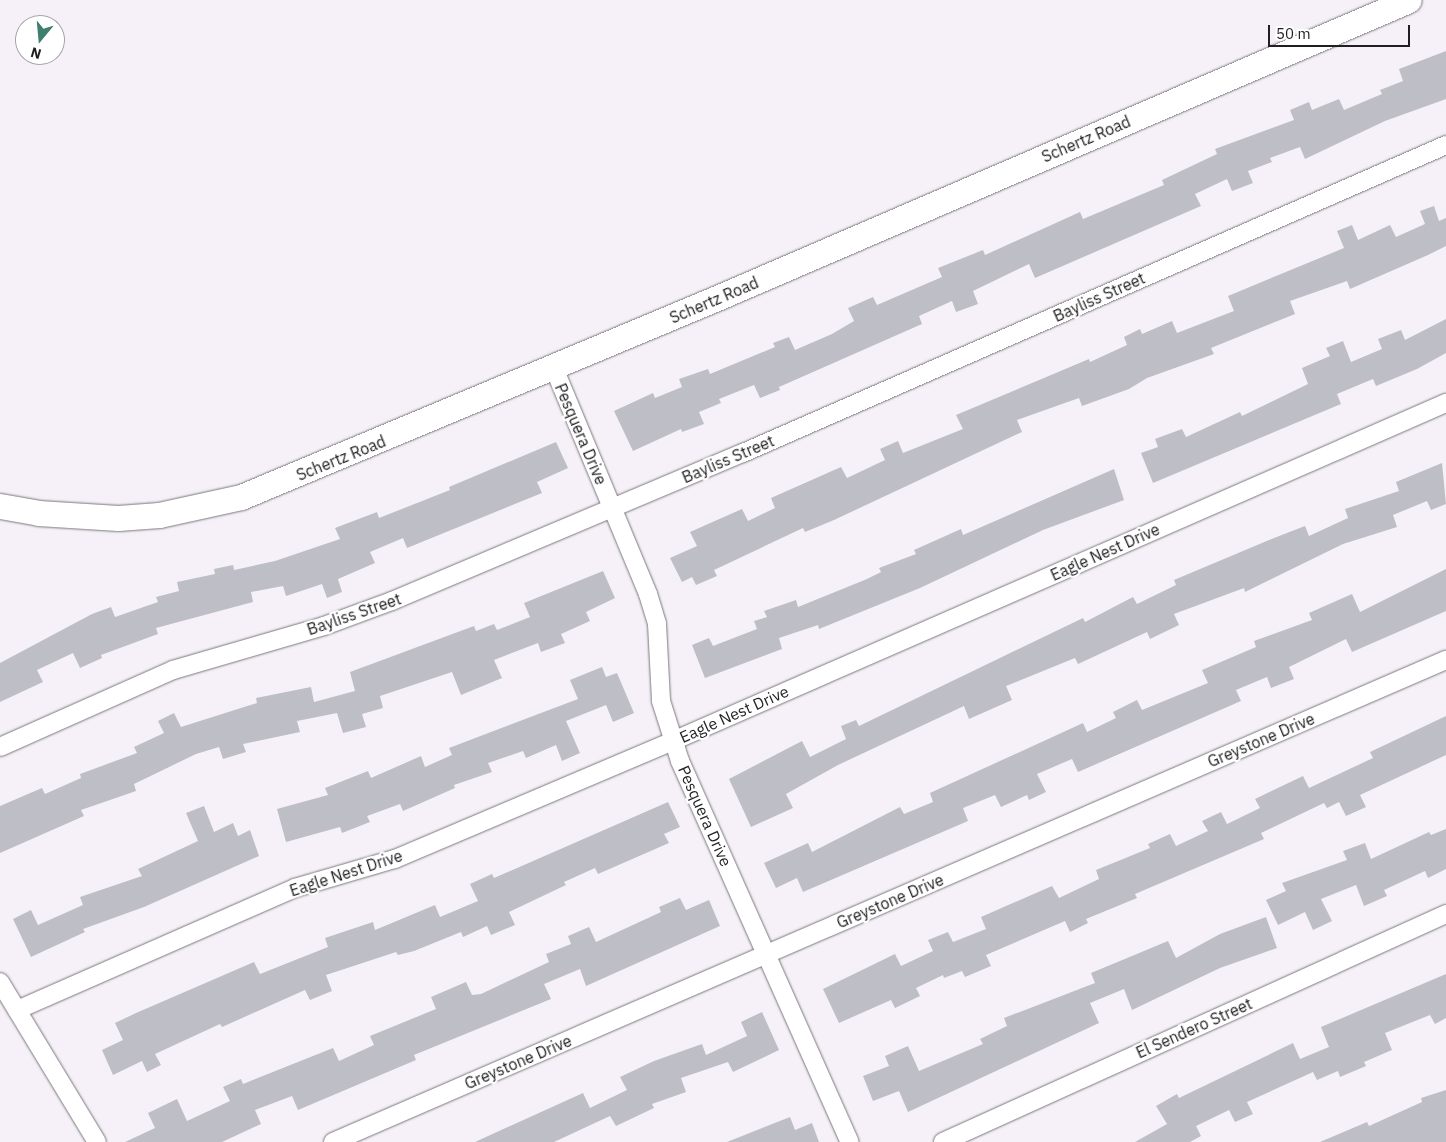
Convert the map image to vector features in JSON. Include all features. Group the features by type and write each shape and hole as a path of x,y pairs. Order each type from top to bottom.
{"street":[{"name":"Schertz Road","path":"0,506 38,514 118,518 201,508 326,465 1409,0"},
{"name":"Bayliss Street","path":"0,747 173,670 324,626 392,601 612,508 1446,145"},
{"name":"Pesquera Drive","path":"554,368 612,508 657,624 658,683 673,741 850,1142"},
{"name":"Eagle Nest Drive","path":"17,1010 296,888 395,859 673,741 1446,403"},
{"name":"Greystone Drive","path":"333,1142 1446,660"},
{"name":"El Sendero Street","path":"942,1142 966,1137 1446,914"},
{"path":"0,982 97,1142"}],"building":[{"path":"1446,51 1446,99 1385,121 1305,159 1300,147 1270,158 1272,162 1248,171 1253,183 1232,191 1227,179 1195,194 1201,206 1035,278 1029,264 973,291 978,304 956,312 952,301 919,316 922,324 779,387 780,390 760,398 754,385 719,399 721,403 699,412 704,424 682,432 681,429 633,451 614,411 653,393 655,398 682,387 679,379 708,369 710,374 775,347 773,343 789,337 795,350 832,334 854,321 848,308 873,297 877,305 942,277 938,268 983,250 985,255 1080,212 1083,219 1164,185 1162,180 1217,154 1215,149 1294,120 1290,110 1309,102 1312,110 1339,99 1344,110 1382,94 1380,90 1403,81 1399,69"},
{"path":"1434,206 1439,221 1446,218 1446,246 1350,289 1347,281 1290,301 1295,314 1211,348 1214,354 1147,378 1129,389 1082,406 1079,398 1017,420 1022,432 834,520 805,532 803,528 714,570 717,576 696,585 692,577 682,582 670,558 697,546 690,532 742,509 748,521 775,508 771,498 841,467 847,478 885,460 880,449 898,441 903,453 963,429 956,415 1089,359 1090,362 1127,345 1124,337 1140,329 1142,334 1172,321 1177,333 1234,311 1228,296 1344,248 1337,231 1352,225 1358,240 1390,225 1396,237 1425,224 1420,211"},
{"path":"1446,319 1446,353 1417,369 1376,386 1373,379 1337,394 1341,404 1153,483 1141,453 1158,447 1155,439 1182,429 1186,437 1240,412 1242,416 1308,384 1302,368 1330,356 1326,348 1343,341 1351,362 1382,349 1378,339 1401,330 1405,340"},
{"path":"556,442 568,468 537,482 542,493 407,548 403,538 370,552 375,563 338,579 342,592 327,598 322,584 286,596 283,586 251,592 253,602 156,628 158,634 101,655 102,658 80,668 73,653 37,670 43,682 0,702 0,663 92,614 111,607 115,617 158,602 156,597 179,591 177,582 215,574 214,569 233,565 234,570 275,561 340,539 335,528 377,512 379,518 450,490 449,487"},
{"path":"1442,463 1446,504 1431,510 1427,501 1393,515 1397,527 1343,544 1245,592 1244,588 1174,614 1179,625 1150,639 1147,632 1078,664 1075,658 1006,686 1012,700 969,719 964,706 838,765 786,794 793,808 751,827 729,779 802,741 810,757 846,739 841,726 856,720 859,726 1083,618 1085,622 1133,597 1137,604 1176,585 1174,580 1305,526 1309,536 1348,518 1345,509 1399,491 1396,482"},
{"path":"1114,469 1124,500 1043,530 920,588 819,629 818,625 779,638 782,649 705,678 692,645 709,638 713,646 757,629 754,621 767,617 764,611 796,600 798,607 867,579 881,572 879,568 916,554 914,550 961,529 963,535"},
{"path":"1446,569 1446,611 1352,652 1346,639 1289,667 1294,679 1271,688 1267,677 1236,690 1241,701 1078,772 1072,759 1037,774 1046,792 1029,800 1027,795 1001,807 995,795 963,808 968,821 803,892 797,878 776,888 764,863 808,843 812,852 900,807 904,814 933,802 930,793 1083,723 1087,732 1116,718 1113,712 1137,700 1142,710 1208,683 1202,670 1256,647 1254,641 1312,620 1309,613 1352,594 1360,612"},
{"path":"603,571 615,598 586,612 590,621 561,634 565,643 541,652 538,643 494,660 502,678 461,695 452,672 380,696 383,708 362,714 366,727 343,733 337,713 297,721 300,732 243,744 246,752 223,759 219,747 196,754 134,784 136,791 81,810 84,816 0,853 0,806 42,788 45,794 81,778 80,774 137,753 134,747 164,733 158,721 174,713 181,727 257,703 256,698 311,687 314,702 355,691 350,672 474,626 476,631 494,624 497,630 530,617 524,603"},
{"path":"602,667 606,677 617,673 634,713 613,722 606,705 566,721 580,753 562,761 556,745 526,758 523,751 488,763 492,772 454,785 455,788 403,811 400,804 367,816 370,822 342,833 340,827 286,842 277,809 328,795 325,788 368,771 371,778 421,756 425,767 452,755 449,748 578,699 570,680"},
{"path":"1446,716 1446,755 1360,795 1366,807 1346,816 1339,802 1327,808 1324,803 1261,833 1264,839 1135,894 1137,898 1086,919 1088,923 1070,932 1065,921 986,955 991,966 965,977 962,971 944,978 943,975 916,988 920,996 895,1008 891,1000 839,1023 823,989 895,954 901,966 933,951 928,940 948,932 953,942 986,929 981,917 1052,886 1059,898 1099,879 1096,870 1150,848 1148,844 1170,834 1176,846 1208,831 1202,821 1221,812 1227,824 1260,808 1255,799 1303,776 1309,788 1373,758 1370,752"},
{"path":"668,802 680,827 664,834 669,843 598,874 595,868 564,882 566,885 509,912 515,925 491,935 487,926 463,937 461,932 414,951 398,955 396,952 326,975 332,991 310,1000 305,990 222,1027 220,1024 155,1054 161,1065 147,1072 142,1061 113,1075 102,1050 123,1040 115,1023 254,962 260,974 328,947 325,938 373,922 375,930 435,905 440,917 478,901 470,884 492,874 494,878"},
{"path":"204,806 214,832 233,823 238,836 250,830 259,856 144,907 83,929 85,932 31,957 13,919 31,910 38,925 83,905 80,897 142,876 138,869 198,841 186,813"},
{"path":"1446,829 1446,869 1428,878 1425,871 1384,890 1387,896 1364,906 1356,885 1321,899 1332,921 1313,930 1305,912 1278,925 1266,900 1286,891 1282,883 1347,860 1343,851 1365,843 1371,859 1429,832 1431,835"},
{"path":"680,898 686,910 709,900 720,926 586,986 580,969 544,984 551,999 414,1055 416,1060 298,1110 292,1096 255,1110 261,1124 222,1142 125,1142 155,1128 148,1113 177,1099 187,1121 230,1101 223,1087 241,1079 243,1084 333,1048 339,1061 374,1045 370,1036 436,1009 431,997 466,982 472,995 481,994 549,962 546,954 571,944 568,936 589,927 596,942 661,912 659,907"},
{"path":"1266,917 1277,948 1220,968 1132,1010 1124,989 1090,1003 1099,1023 908,1112 899,1091 873,1101 863,1076 889,1066 885,1056 908,1046 919,1071 983,1044 980,1039 1007,1026 1004,1018 1095,983 1091,973 1168,941 1176,958 1220,934"},
{"path":"1446,974 1446,1018 1435,1024 1430,1015 1385,1033 1392,1050 1364,1062 1366,1066 1340,1077 1338,1071 1317,1080 1313,1072 1247,1102 1253,1114 1235,1122 1229,1110 1196,1126 1201,1136 1190,1142 1135,1142 1167,1124 1156,1106 1177,1094 1179,1098 1293,1043 1300,1059 1329,1047 1321,1027"},
{"path":"762,1012 779,1050 733,1072 728,1062 681,1078 686,1092 652,1104 654,1108 616,1126 610,1116 554,1142 475,1142 583,1093 590,1108 627,1090 620,1077 654,1061 702,1044 706,1055 747,1036 741,1022"},
{"path":"1446,1090 1446,1142 1320,1142 1367,1122 1369,1126 1422,1102 1421,1098"},
{"path":"790,1117 795,1130 812,1123 819,1142 727,1142"}]}
